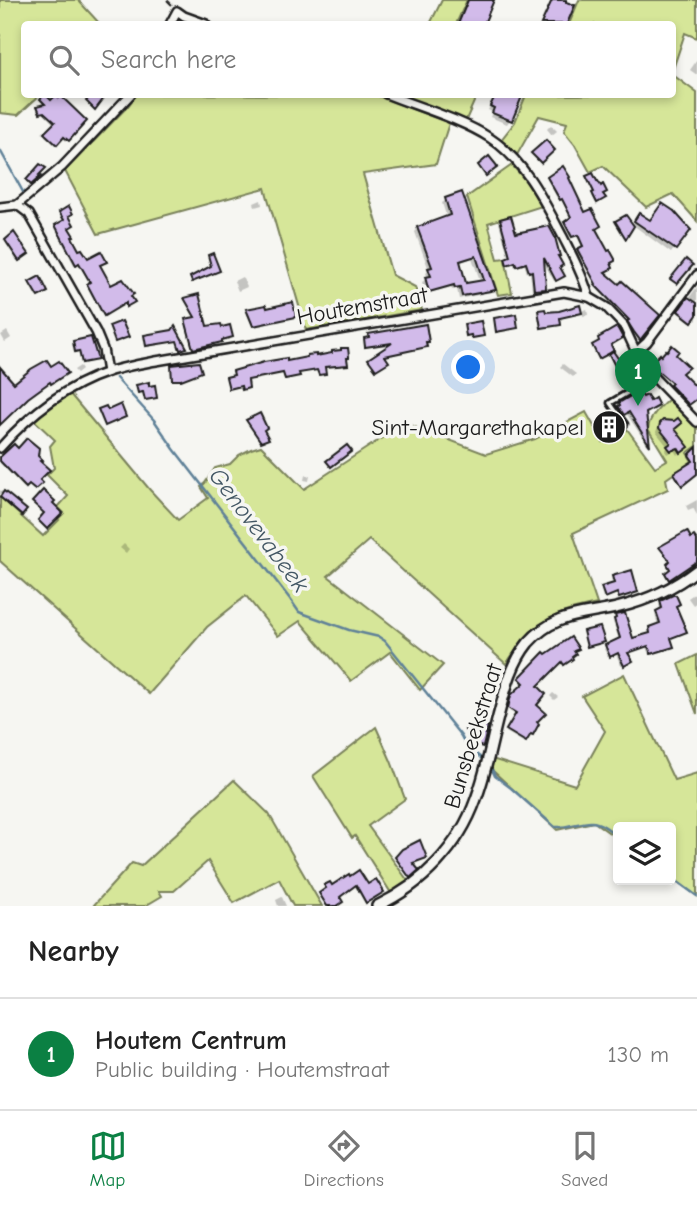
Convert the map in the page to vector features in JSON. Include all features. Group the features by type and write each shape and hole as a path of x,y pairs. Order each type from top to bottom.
{"street":[{"path":"172,21 177,11 198,21"},
{"path":"0,207 16,205 62,167 127,98"},
{"path":"396,98 465,125 489,137 506,150 542,198 584,280 589,297"},
{"path":"16,205 29,214 83,306 103,349 107,372"},
{"path":"636,352 647,342 697,275"},
{"name":"Houtemstraat","path":"0,448 21,425 55,398 107,372 156,361 564,292 589,297 614,314 624,326 642,365 697,422"},
{"name":"Bunsbeekstraat","path":"377,906 422,877 445,853 465,825 476,801 508,679 529,642 563,618 619,607 658,594 697,570"}],"lane":[{"path":"625,424 610,403 654,377"}],"green space":[{"path":"0,0 78,0 97,21 21,21 21,98 37,98 18,115 0,113"},
{"path":"442,0 467,0 457,21 432,21"},
{"path":"579,0 697,0 697,38 685,33 676,60 676,21 570,21"},
{"path":"676,77 697,93 697,221 673,194 646,207 603,166 590,172 564,131 567,123 539,116 517,155 501,140 515,122 525,98 676,98"},
{"path":"134,98 384,98 449,123 436,164 363,174 392,275 415,287 422,310 306,330 265,188 98,234 65,171"},
{"path":"406,98 476,98 466,120"},
{"path":"512,165 542,206 488,223 498,259 505,258 512,293 498,295 467,197"},
{"path":"70,394 178,520 208,498 201,487 215,468 230,464 251,449 261,446 304,489 405,423 486,454 535,439 586,412 603,442 627,429 655,467 667,460 648,429 650,420 669,399 697,428 697,446 687,453 692,461 666,479 668,489 573,533 597,604 554,616 544,622 526,638 506,664 369,540 328,576 443,665 420,690 390,652 351,681 300,621 278,636 246,596 207,627 149,694 0,561 0,497 43,536 64,513 58,507 68,496 47,475 54,468 50,446 55,440 34,420"},
{"path":"697,655 697,714 679,664"},
{"path":"624,674 674,780 697,773 697,896 676,881 676,822 613,822 613,835 594,822 557,830 492,770 492,759 575,785 605,731 582,696"},
{"path":"376,727 405,799 368,826 408,881 391,893 313,776"},
{"path":"234,780 269,814 322,906 293,906 279,879 234,903 208,861 174,891 159,891 162,896 145,906 93,906 132,863 141,866"}],"building":[{"path":"468,0 494,0 485,21 459,21"},
{"path":"552,0 566,0 575,5 568,21 542,21"},
{"path":"63,98 87,121 69,141 64,137 57,145 44,133 55,122 44,112 40,113 37,106 45,104 40,99"},
{"path":"89,98 104,98 95,110 86,101"},
{"path":"494,98 521,98 512,121 492,113 494,108 490,106"},
{"path":"546,140 555,150 541,163 531,153"},
{"path":"489,156 498,167 486,176 478,165"},
{"path":"40,164 46,168 31,185 26,180"},
{"path":"563,166 585,212 592,209 601,226 596,229 615,259 611,263 613,268 605,272 619,284 622,281 660,315 640,340 627,321 629,320 595,285 577,249 583,246 578,235 572,237 564,222 571,217 547,177"},
{"path":"593,173 607,192 603,194 606,198 597,203 586,176"},
{"path":"462,192 496,290 462,296 460,287 455,288 454,285 429,292 425,277 431,276 428,268 432,267 417,227 450,215 445,198","holes":["476,256 484,280 466,283 460,261"]},
{"path":"662,203 674,211 691,230 676,250 634,221 639,213 650,220"},
{"path":"69,206 73,214 69,216 74,225 69,228 79,250 82,249 88,258 101,251 107,262 100,265 111,285 123,279 134,294 131,296 135,302 126,307 126,303 104,316 87,284 90,282 79,263 76,265 55,225 64,220 59,212"},
{"path":"626,215 634,226 626,239 615,221"},
{"path":"511,216 516,233 549,226 555,237 558,256 563,265 560,267 565,276 556,281 544,258 546,289 534,290 532,271 529,272 526,263 517,266 515,262 507,265 505,258 510,256 500,219"},
{"path":"14,232 29,254 19,261 5,240"},
{"path":"213,253 220,271 192,282 190,277 211,266 208,255"},
{"path":"686,259 693,265 677,284 670,279"},
{"path":"40,276 48,292 38,297 29,282"},
{"path":"199,294 207,326 230,325 233,337 193,349 185,319 195,317 184,298"},
{"path":"688,297 697,303 697,315 692,322 678,311"},
{"path":"293,302 296,317 253,326 246,309 266,305 267,308"},
{"path":"580,305 582,313 560,318 561,325 541,328 538,310 559,311"},
{"path":"516,314 518,328 496,332 494,318"},
{"path":"122,321 129,337 115,342 109,326"},
{"path":"481,321 484,336 466,336 464,324"},
{"path":"426,324 429,342 426,342 427,347 385,356 389,362 376,370 368,359 392,343 365,347 364,338 369,337 368,334"},
{"path":"175,326 187,348 180,350 177,341 146,346 144,335 172,330"},
{"path":"617,327 623,338 611,345 614,351 599,359 592,345 599,341 598,338"},
{"path":"91,337 98,360 82,363 79,351 75,352 73,341"},
{"path":"672,345 679,351 676,355 689,367 682,373 694,385 697,381 697,399 689,405 670,385 672,383 650,364"},
{"path":"348,348 348,365 325,367 326,374 319,375 317,370 285,379 283,373 248,380 249,388 242,390 241,386 229,389 226,377 234,375 233,371 264,362 332,353"},
{"path":"613,351 630,376 639,371 644,378 625,389 609,354"},
{"path":"47,360 51,366 59,361 68,373 28,398 0,425 0,367 14,383"},
{"path":"199,362 202,372 181,380 172,380 171,365"},
{"path":"149,382 149,386 155,385 157,398 145,400 143,392 138,393 136,385"},
{"path":"639,391 643,397 647,395 650,401 655,398 659,406 646,413 650,446 629,412 624,415 618,406"},
{"path":"121,404 126,417 105,426 98,409 106,406 108,410"},
{"path":"260,413 269,439 261,442 246,420"},
{"path":"678,418 682,423 675,429 689,447 681,453 678,448 671,451 667,446 671,443 659,428 663,420 674,421"},
{"path":"27,438 39,448 40,461 50,470 40,480 43,483 35,490 29,485 26,488 0,461 0,457 14,444 18,448"},
{"path":"347,445 352,451 331,467 326,461"},
{"path":"697,447 697,474 682,486 674,473 693,461 689,455"},
{"path":"43,490 63,513 47,529 38,520 44,513 32,502"},
{"path":"4,491 27,510 22,516 0,497"},
{"path":"687,531 691,538 694,536 697,540 697,561 669,580 665,573 670,569 667,564 670,561 659,547"},
{"path":"632,570 638,592 619,598 617,593 605,598 601,587 614,583 612,576"},
{"path":"676,595 680,604 676,606 687,632 671,638 674,647 651,654 648,646 628,653 633,661 624,666 618,653 610,657 605,645 620,638 615,615 625,613 633,638 650,633 649,627 660,623 656,611 662,608 660,601"},
{"path":"600,627 605,642 587,647 583,631"},
{"path":"571,637 579,649 574,651 576,654 573,659 564,665 562,662 538,686 546,694 537,705 546,713 537,722 539,724 533,735 531,734 526,742 506,730 516,713 508,708 511,695 524,683 519,678 544,652 546,654"},
{"path":"474,724 488,726 483,747 472,744 465,730"},
{"path":"420,840 427,858 413,863 419,870 410,878 395,857 402,849"},
{"path":"359,870 368,884 376,879 384,892 366,903 356,885 340,897 343,902 337,906 327,906 319,893 326,888 324,885 330,882 332,885"}],"waterway":[{"name":"Genovevabeek","path":"0,150 23,192"},
{"name":"Genovevabeek","path":"116,378 154,420 299,612 385,641 461,736 466,746 481,758"},
{"name":"Genovevabeek","path":"491,767 495,776 555,827 595,822 613,833"},
{"name":"Genovevabeek","path":"676,881 697,896"}],"place":[{"name":"Houtem Centrum","path":"638,406"},
{"name":"Sint-Margarethakapel","path":"609,427"}]}
